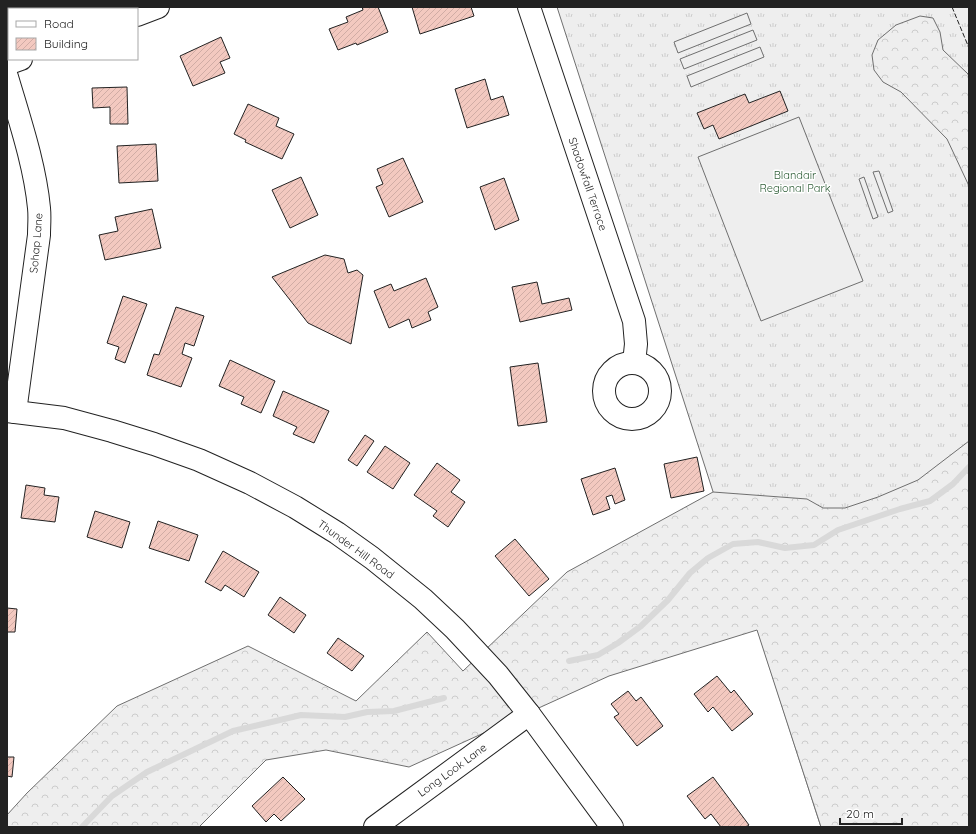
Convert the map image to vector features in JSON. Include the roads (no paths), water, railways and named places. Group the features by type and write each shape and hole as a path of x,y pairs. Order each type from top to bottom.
{"street":[{"path":"138,15 158,7"},
{"name":"Shadowfall Terrace","path":"528,7 634,321 636,344 634,363"},
{"path":"7,64 18,60"},
{"name":"Sohap Lane","path":"7,77 34,176 39,208 39,235 11,412"},
{"name":"Thunder Hill Road","path":"11,412 64,418 154,444 199,460 250,483 295,507 337,533 372,558 423,599 455,629 498,675 529,714 612,827"},
{"name":"Long Look Lane","path":"375,827 529,714"}],"waterway":[{"path":"569,661 598,655 618,643 641,626 668,600 690,573 708,558 733,544 758,542 785,548 814,545 838,530 900,509 930,501 953,484 969,467"},
{"path":"82,827 112,796 147,772 233,731 301,715 345,717 367,712 394,711 444,698"}],"park label":[{"name":"Blandair Regional Park","path":"795,181"}]}
